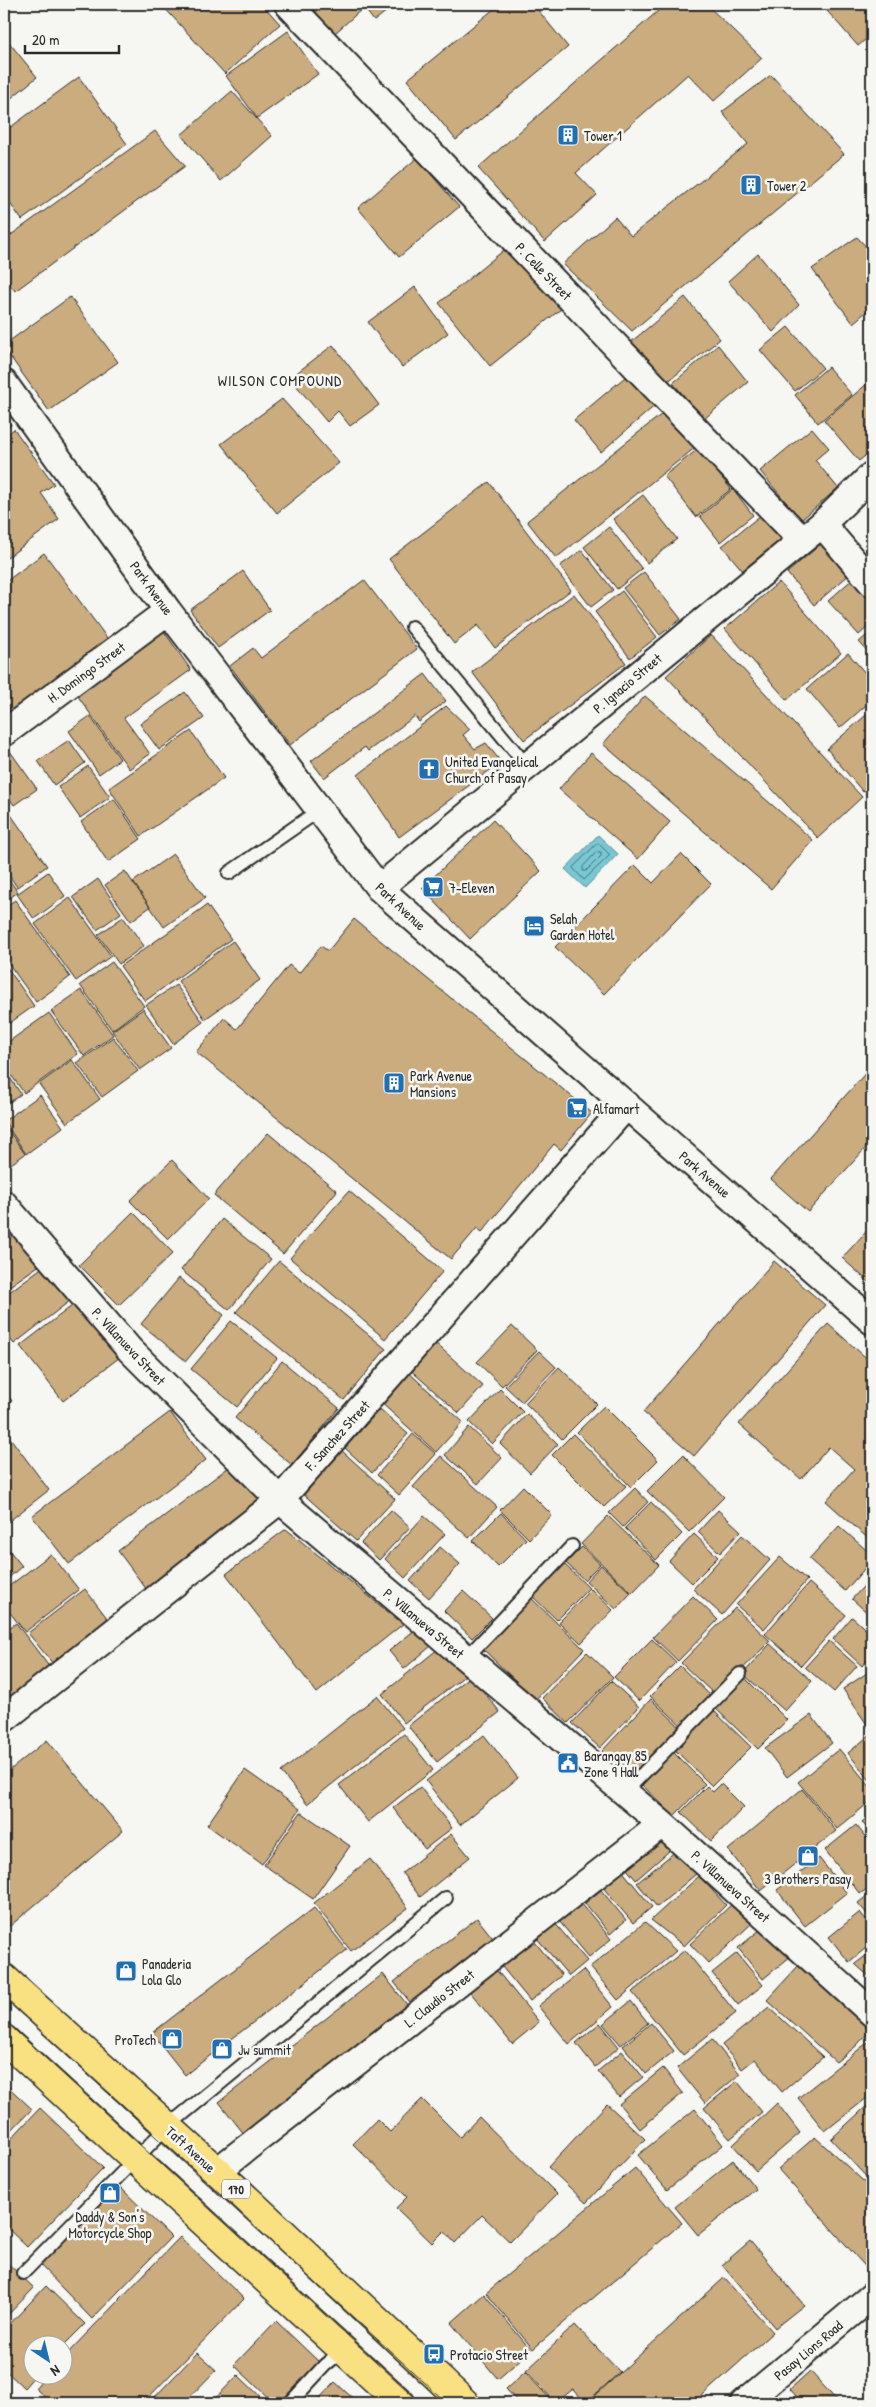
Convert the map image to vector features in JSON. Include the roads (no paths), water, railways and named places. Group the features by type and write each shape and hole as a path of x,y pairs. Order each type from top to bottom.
{"main road":[{"name":"Taft Avenue","path":"4,1978 217,2171 465,2403"},
{"path":"4,2039 401,2403"}],"street":[{"name":"P. Celle Street","path":"288,4 800,539"},
{"name":"Park Avenue","path":"4,383 168,611 379,888 872,1321"},
{"name":"P. Ignacio Street","path":"379,888 800,539 822,524 872,475"},
{"path":"822,524 872,583"},
{"name":"H. Domingo Street","path":"4,733 168,611"},
{"name":"F. Sanchez Street","path":"4,1719 280,1500 627,1105"},
{"name":"P. Villanueva Street","path":"4,1204 130,1350 280,1500 662,1824 872,2013"},
{"name":"L. Claudio Street","path":"217,2171 662,1824"},
{"name":"Pasay Lions Road","path":"744,2403 872,2296"}],"lane":[{"path":"412,627 527,766"},
{"path":"229,873 320,809"},
{"path":"466,1658 572,1546"},
{"path":"624,1793 740,1674"},
{"path":"23,2273 167,2127 446,1898"},
{"path":"290,2403 325,2365 343,2350"}],"water":[{"path":"598,835 618,854 585,888 565,869"}],"tram line":[{"path":"4,1998 447,2403"},
{"path":"4,2020 421,2403"}],"place":[{"name":"Tower 1","path":"568,135"},
{"name":"Tower 2","path":"751,185"},
{"name":"United Evangelical Church of Pasay","path":"429,769"},
{"name":"7-Eleven","path":"433,887"},
{"name":"Selah Garden Hotel","path":"534,926"},
{"name":"Park Avenue Mansions","path":"394,1083"},
{"name":"Alfamart","path":"577,1108"},
{"name":"Barangay 85 Zone 9 Hall","path":"568,1763"},
{"name":"3 Brothers Pasay","path":"808,1856"},
{"name":"Panaderia Lola Glo","path":"126,1971"},
{"name":"ProTech","path":"172,2039"},
{"name":"Jw summit","path":"222,2049"},
{"name":"Daddy & Son's Motorcycle Shop","path":"110,2193"},
{"name":"Protacio Street","path":"434,2354"}],"district":[{"name":"WILSON COMPOUND","path":"280,380"}]}
